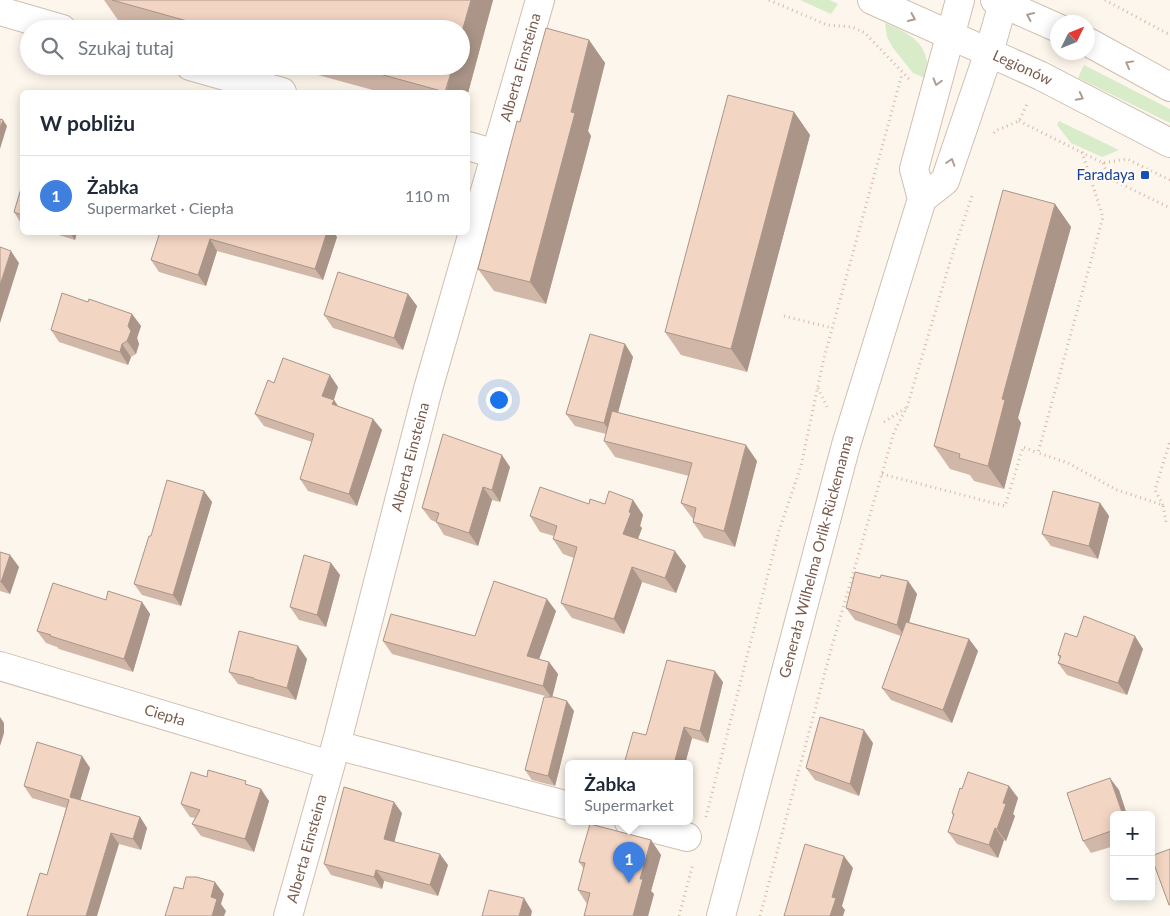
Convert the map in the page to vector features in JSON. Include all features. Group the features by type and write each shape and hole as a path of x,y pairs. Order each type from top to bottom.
{"street":[{"name":"Alberta Einsteina","path":"288,916 333,755 428,389 540,0"},
{"name":"Legionów","path":"872,0 1041,76 1170,143"},
{"path":"960,0 914,169 922,199 945,181 989,52 1001,1 1050,24"},
{"path":"0,11 31,20"},
{"path":"1095,46 1170,86"},
{"path":"222,75 275,90"},
{"path":"470,147 496,154"},
{"name":"Generała Wilhelma Orlik-Rückemanna","path":"721,916 846,445 922,199"},
{"name":"Ciepła","path":"0,666 333,755 565,805"},
{"path":"641,825 696,839"}],"path":[{"path":"769,0 827,26 852,27 865,33 902,74 914,84"},
{"path":"1105,0 1170,35"},
{"path":"679,916 696,839 779,531 801,466 823,362 902,74"},
{"path":"992,140 995,131 1019,121 1028,103"},
{"path":"1019,121 1103,163 1127,159 1170,180"},
{"path":"1038,453 1103,217 1082,152"},
{"path":"1103,163 1109,178 1170,208"},
{"path":"760,916 835,637 894,432 907,407 950,262 974,190"},
{"path":"784,316 832,328"},
{"path":"1166,522 1163,505 1154,490 1170,441"},
{"path":"882,474 1005,506 1023,447 1068,462 1117,490 1163,505"}],"green space":[{"path":"800,0 830,0 838,4 831,14"},
{"path":"885,23 912,37 922,48 927,62 925,78 913,73 893,48 887,37"},
{"path":"1084,65 1170,109 1170,123 1078,78"},
{"path":"1059,121 1119,150 1102,157 1071,143 1057,125"}],"building":[{"path":"112,0 471,0 465,20 184,20"},
{"path":"546,28 589,40 571,112 575,113 530,282 478,269 517,121 520,122"},
{"path":"384,75 450,75 446,90 438,90"},
{"path":"728,95 794,112 731,349 665,332"},
{"path":"1003,190 1055,204 1002,399 1005,400 988,466 959,458 960,454 934,446"},
{"path":"20,192 20,214 14,212"},
{"path":"159,235 326,235 315,269 210,239 198,275 151,260"},
{"path":"0,247 11,251 0,285"},
{"path":"338,272 408,294 394,338 324,315"},
{"path":"62,293 88,302 89,299 132,314 128,326 131,331 127,341 122,344 120,352 51,330"},
{"path":"590,334 625,344 604,423 566,414"},
{"path":"283,358 330,375 322,396 334,400 332,404 373,419 349,494 300,479 314,434 255,414 268,380 274,383"},
{"path":"612,411 746,445 724,531 693,522 696,508 681,503 692,463 604,441"},
{"path":"443,434 502,455 492,490 483,487 469,533 436,522 439,513 422,508"},
{"path":"167,480 204,491 173,595 134,584 149,536 151,536"},
{"path":"540,487 589,504 590,499 605,504 609,491 633,500 629,512 631,513 623,534 675,551 665,578 632,567 614,619 561,603 577,547 553,539 557,526 530,516"},
{"path":"1053,491 1100,503 1089,546 1042,534"},
{"path":"0,552 10,555 1,582 0,581"},
{"path":"304,555 331,563 317,615 290,607"},
{"path":"855,572 880,578 881,575 908,581 897,625 846,608"},
{"path":"494,581 547,599 527,656 549,662 543,686 383,641 391,614 475,636"},
{"path":"53,583 106,600 108,591 142,602 124,659 37,631"},
{"path":"1084,616 1135,636 1118,683 1058,663 1061,656 1058,655 1065,633 1077,637"},
{"path":"906,622 969,639 943,710 882,688"},
{"path":"239,631 298,646 287,688 229,672"},
{"path":"667,660 715,671 700,731 684,727 675,760 625,760 633,732 646,735"},
{"path":"544,697 554,697 567,701 548,776 525,770"},
{"path":"820,717 864,730 850,784 806,768"},
{"path":"37,742 82,756 70,797 140,817 133,839 111,833 86,916 27,916 40,873 47,875 69,800 24,786"},
{"path":"208,770 246,781 245,784 261,789 245,839 192,824 200,810 181,804 191,772 207,777"},
{"path":"968,772 1009,786 1003,803 1006,804 989,845 948,832 960,788 962,789"},
{"path":"1110,778 1122,811 1110,811 1110,831 1083,841 1067,793"},
{"path":"344,787 394,802 384,839 440,854 430,885 376,870 374,877 324,864"},
{"path":"590,825 651,840 640,879 643,879 633,916 584,916 590,893 578,890 585,863 579,862"},
{"path":"805,844 844,856 832,897 836,898 830,916 784,916"},
{"path":"1170,849 1170,905 1155,867 1155,855"},
{"path":"186,877 196,877 215,882 211,897 217,899 212,916 165,916 174,887 183,889"},
{"path":"489,890 524,898 519,916 482,916"}],"place":[{"name":"Faradaya","path":"1145,175"},
{"name":"Żabka","path":"629,883"}]}
